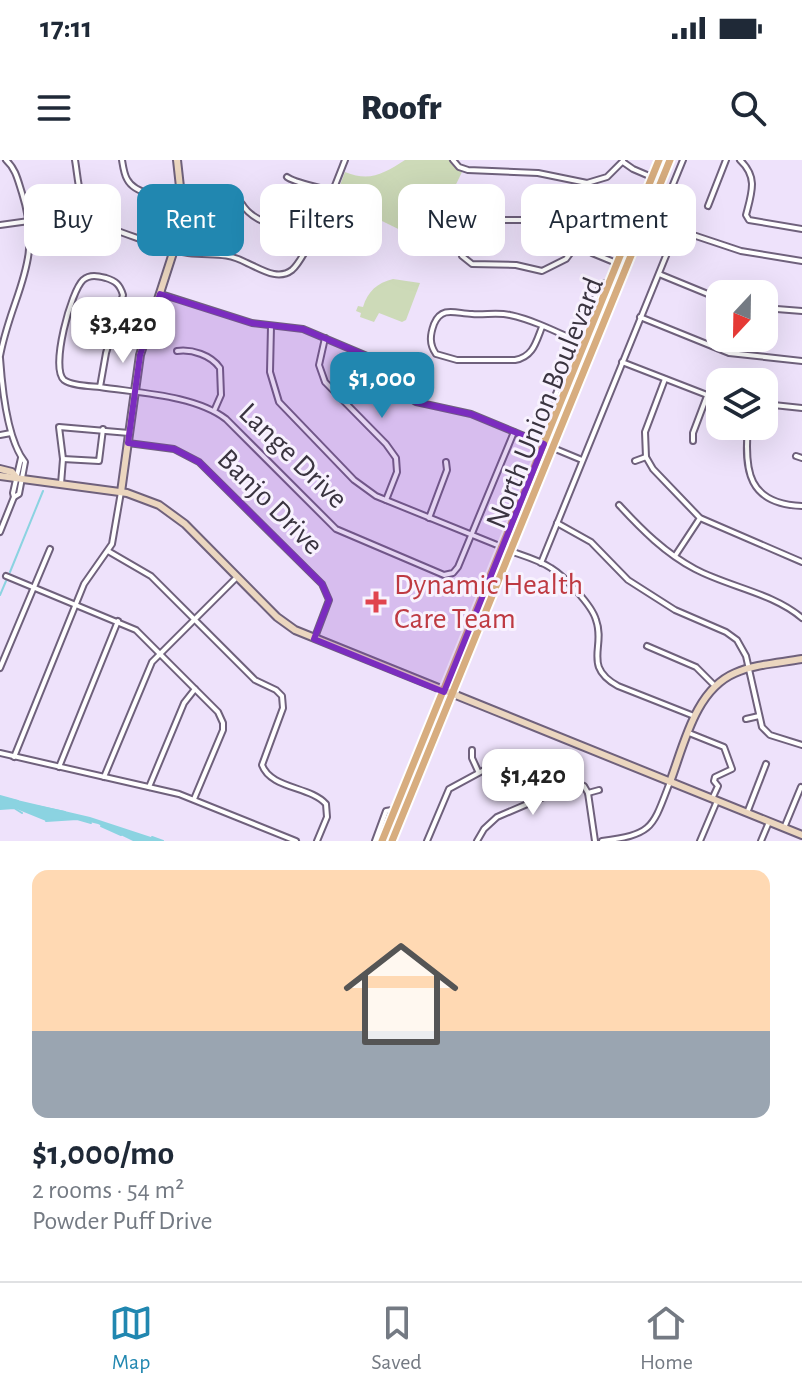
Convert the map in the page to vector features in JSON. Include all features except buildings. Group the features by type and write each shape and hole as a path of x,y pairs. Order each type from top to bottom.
{"main road":[{"path":"177,160 180,184"},
{"name":"North Union Boulevard","path":"649,184 659,160"},
{"name":"North Union Boulevard","path":"382,841 573,374 626,267 670,160"},
{"path":"121,492 140,355 173,256"},
{"name":"North Union Boulevard","path":"392,841 553,447 589,346 592,326 619,256"},
{"path":"0,469 19,477"},
{"path":"0,476 146,498 172,513 283,622 314,639 802,835"},
{"path":"670,782 703,701 715,686 730,675 748,669 802,659"}],"street":[{"path":"6,160 15,169 24,202"},
{"path":"75,160 85,208 93,220 137,236"},
{"path":"122,160 125,177 137,187"},
{"path":"335,184 345,160"},
{"path":"453,160 459,167 468,170 538,173 581,183 602,180 622,161 661,181"},
{"path":"673,184 683,160"},
{"path":"708,206 726,160"},
{"path":"740,160 751,173 753,181 746,215 749,220 802,229"},
{"path":"287,177 293,182 310,184"},
{"path":"475,219 532,219 550,225 577,244 566,259 542,271 516,265 477,265 468,262 461,253 460,234 467,223 475,219"},
{"path":"0,225 24,222"},
{"path":"541,563 672,241 684,235 694,235 741,251 802,261"},
{"path":"0,532 6,509 14,497 21,458 11,433 2,388 0,357 29,256"},
{"path":"233,256 279,275 296,266 301,256"},
{"path":"600,256 626,267"},
{"path":"658,273 706,293"},
{"name":"Lange Drive","path":"100,387 106,353 123,295 120,286 113,280 95,276 83,280 78,288 62,337 57,368 68,382 100,387 134,392 214,411 226,419 345,535 444,575 453,573 458,567 514,432"},
{"path":"160,294 247,322 299,328 325,338 370,359 410,399 420,404 465,413 582,460"},
{"path":"778,309 802,311"},
{"path":"542,327 530,353 515,360 450,359 436,354 430,342 435,321 442,313 449,311 509,314 542,327 589,346"},
{"path":"640,317 734,355 802,361"},
{"path":"271,326 271,378 279,402 362,487 555,571 593,613 598,624 597,662 607,679 696,717"},
{"path":"325,338 319,359 325,382 396,458 397,472 386,500"},
{"path":"177,351 186,350 218,364 221,395 214,411"},
{"path":"622,362 706,396"},
{"path":"665,379 646,426 646,457 656,474 700,518 802,562"},
{"path":"693,441 706,399"},
{"path":"778,405 802,408"},
{"path":"497,425 500,419"},
{"path":"61,484 63,459 59,427 129,433"},
{"path":"63,459 99,461 103,429"},
{"path":"0,435 11,433"},
{"path":"747,440 746,461 752,482 761,493 784,505 802,506"},
{"name":"Banjo Drive","path":"128,443 174,449 199,462 322,584 329,600 314,639"},
{"path":"635,461 646,457"},
{"path":"429,518 447,470 446,462"},
{"path":"14,757 89,574 108,551 115,535 121,492"},
{"path":"619,505 655,543 697,570 784,606 802,618"},
{"path":"675,556 700,518"},
{"path":"557,523 586,538 628,580 669,607 732,635 744,650 762,727 767,733 802,745"},
{"path":"0,668 50,549"},
{"path":"108,551 151,576 255,680 284,696 283,708 262,765 271,777 323,801 327,817 317,841"},
{"path":"6,576 136,630 221,715 223,723 194,799"},
{"path":"104,777 150,666 237,577"},
{"path":"59,767 118,621"},
{"path":"647,646 696,667 715,686"},
{"path":"149,787 184,703 195,689"},
{"path":"746,719 759,716"},
{"path":"689,733 724,747 732,769 715,777 718,786 700,841"},
{"path":"472,750 478,771"},
{"path":"0,753 194,799 296,841"},
{"path":"427,841 449,789 510,756 582,784 588,793 595,841"},
{"path":"747,813 766,764"},
{"path":"477,841 497,817 546,796 557,774"},
{"path":"602,841 633,836 646,830 655,820 670,782"},
{"path":"784,828 801,787"},
{"path":"588,793 599,790"},
{"path":"375,841 386,811 395,809"},
{"path":"761,841 769,822"}],"highlighted area":[{"path":"160,294 252,323 303,329 367,356 416,402 471,414 544,444 444,692 314,639 329,600 322,584 199,462 174,449 128,443 140,355"}],"green space":[{"path":"405,160 450,160 462,172 456,184 398,184 398,229 382,221 382,184 340,184 345,172 369,176"},
{"path":"393,279 420,283 406,320 402,322 379,313 374,322 360,317 361,313 356,311 358,306 363,307 370,292"}],"water":[{"path":"0,796 90,817 163,841 133,841 98,824 77,819 46,821 14,808 0,809"}],"waterway":[{"path":"10,572 43,491"},
{"path":"0,595 6,581"},
{"path":"0,796 18,801"},
{"path":"36,806 65,812"},
{"path":"0,809 14,808 22,813"},
{"path":"46,821 77,819 91,823"},
{"path":"101,826 121,835"},
{"path":"152,837 163,841"}],"place":[{"name":"Dynamic Health Care Team","path":"376,602"}]}
